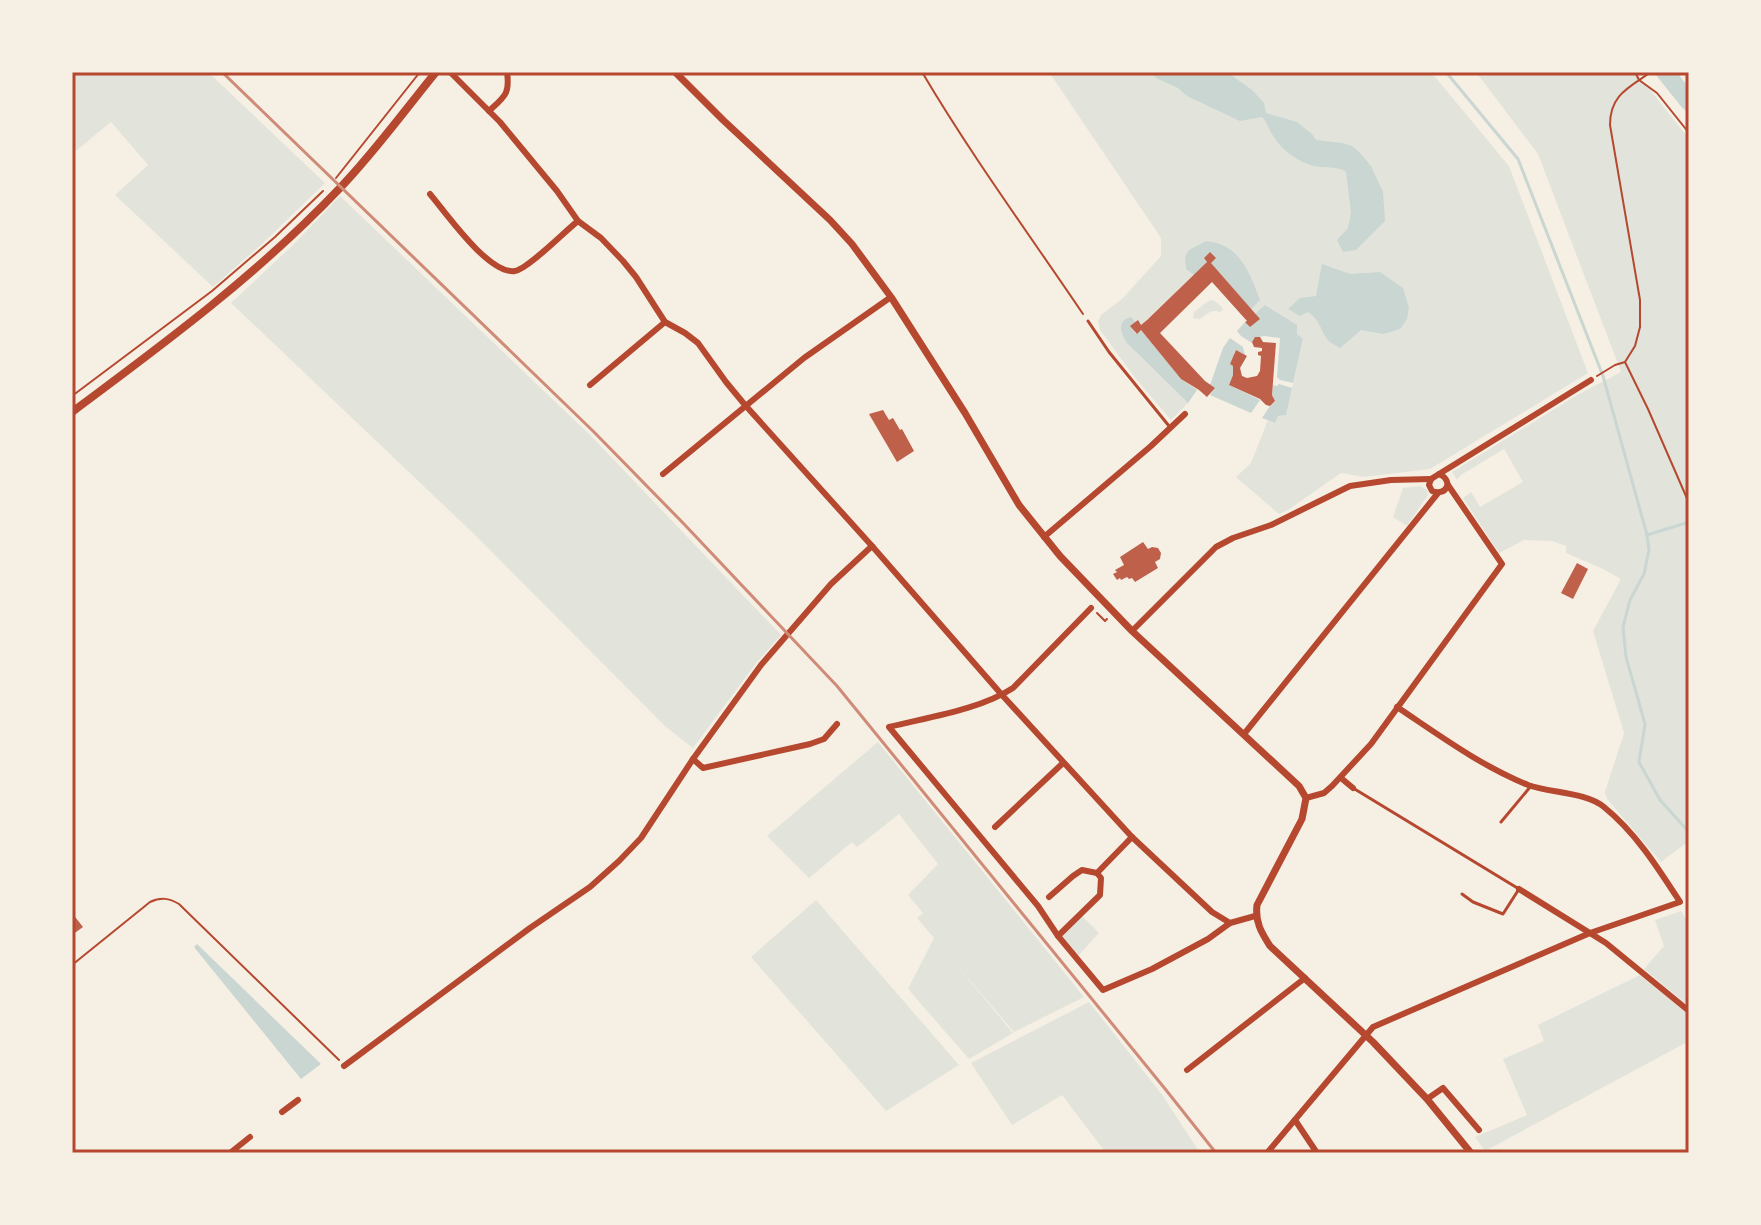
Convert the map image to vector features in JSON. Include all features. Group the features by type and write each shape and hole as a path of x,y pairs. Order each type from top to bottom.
{"main road":[{"path":"72,412 155,351 278,250 341,188 436,72"}],"street":[{"path":"450,72 489,111 557,191 578,221 601,238 623,261 665,322 698,343 745,405 1063,763 1132,837 1212,912 1230,923"},
{"path":"489,111 506,95 509,87 507,72"},
{"path":"675,72 852,244 891,297 1019,505 1044,537 1132,631 1299,786 1306,798 1302,819 1257,905 1255,916 1260,931 1270,946 1366,1035 1427,1099 1471,1153"},
{"path":"430,194 486,259 500,270 517,271 529,264 578,221"},
{"path":"663,474 804,358 891,297"},
{"path":"590,385 665,322"},
{"path":"1132,631 1221,543 1271,525 1350,486 1391,480 1431,479 1591,380"},
{"path":"1044,537 1185,414"},
{"path":"1306,798 1324,793 1371,744 1502,564 1448,485 1447,479 1439,474"},
{"path":"1431,479 1430,488 1438,493"},
{"path":"1244,734 1438,493 1448,485"},
{"path":"344,1066 600,878 641,838 761,665 831,584 872,546"},
{"path":"1091,608 1013,688 1002,695 889,727 1038,906 1058,936 1103,990 1152,969 1208,939 1230,923 1255,916"},
{"path":"1267,1153 1373,1027 1590,933 1680,902 1629,830 1601,804 1531,786 1478,759 1397,707"},
{"path":"693,759 703,768 810,744 824,739 837,724"},
{"path":"995,827 1063,763"},
{"path":"1341,778 1353,788"},
{"path":"1097,873 1132,837"},
{"path":"1049,897 1082,870 1097,873 1101,878 1100,895 1058,936"},
{"path":"1519,889 1606,943 1689,1011"},
{"path":"1187,1070 1305,978"},
{"path":"1427,1099 1443,1088 1479,1130"},
{"path":"282,1112 298,1100"},
{"path":"1295,1120 1317,1153"},
{"path":"230,1153 250,1137"}],"lane":[{"path":"1088,321 1171,429"},
{"path":"1501,822 1531,786"},
{"path":"1353,788 1519,889 1503,914 1462,894"}],"path":[{"path":"334,180 420,72"},
{"path":"922,72 1088,321"},
{"path":"1635,72 1639,80 1657,93 1689,133"},
{"path":"1591,380 1625,362 1635,346 1640,327 1640,300 1610,110 1619,96 1651,72"},
{"path":"72,396 212,291 324,190"},
{"path":"1625,362 1689,503"},
{"path":"1091,608 1105,621 1113,612"},
{"path":"72,965 150,902 173,900 344,1066"}],"shaded area":[{"path":"72,72 208,72 325,183 213,287 115,195 148,165 111,122 72,154"},
{"path":"1049,72 1431,72 1509,166 1588,373 1430,469 1364,477 1341,473 1279,514 1236,477 1251,463 1268,420 1274,423 1278,416 1286,414 1303,340 1297,334 1296,325 1265,306 1255,314 1211,263 1209,252 1204,258 1207,262 1141,325 1132,318 1126,318 1135,351 1188,403 1171,420 1136,379 1100,330 1098,322 1101,315 1122,299 1161,256 1161,238"},
{"path":"1150,72 1227,72 1252,90 1264,103 1266,113 1297,122 1316,140 1352,146 1371,166 1383,192 1385,221 1356,250 1343,252 1337,240 1348,228 1351,213 1346,172 1314,166 1296,158 1275,140 1262,117 1240,121 1187,96"},
{"path":"1476,72 1636,72 1689,139 1689,848 1685,844 1661,862 1607,799 1605,792 1624,733 1593,631 1621,579 1566,553 1566,546 1552,541 1524,540 1499,553 1463,498 1471,492 1480,507 1523,482 1504,449 1457,480 1452,472 1579,394 1621,372 1538,154"},
{"path":"340,196 591,436 781,635 693,748 665,726 474,534 231,303"},
{"path":"1206,241 1227,248 1242,261 1260,300 1251,309 1211,263 1210,252 1204,258 1207,262 1194,275 1186,269 1185,257 1189,250"},
{"path":"1322,264 1350,274 1380,272 1403,288 1409,308 1401,328 1383,334 1361,330 1340,348 1329,341 1308,312 1300,316 1288,309 1300,298 1316,296"},
{"path":"1213,300 1223,310 1211,312 1200,319 1193,318 1194,312"},
{"path":"1265,305 1297,325 1297,334 1303,339 1293,383 1277,377 1280,338 1264,336 1254,338 1252,343 1237,331 1245,322 1250,327 1259,319 1255,314"},
{"path":"1131,317 1136,322 1131,327 1136,334 1141,330 1181,379 1197,390 1188,403 1127,343 1122,324"},
{"path":"1230,338 1243,347 1245,355 1236,350 1234,353 1230,364 1233,375 1229,385 1260,400 1251,413 1210,395 1215,388 1210,385 1223,348"},
{"path":"1273,385 1292,388 1286,415 1278,416 1275,423 1262,418 1275,402"},
{"path":"1420,486 1427,490 1428,495 1407,526 1393,517 1403,488"},
{"path":"878,742 1084,997 1014,1032 954,962 1013,1033 969,1059 908,989 934,938 917,918 923,913 908,895 938,864 899,814 857,847 852,842 809,878 767,836"},
{"path":"816,900 959,1065 886,1111 751,957"},
{"path":"1681,911 1689,924 1689,1006 1644,969 1664,946 1655,920"},
{"path":"1082,916 1099,933 1078,956 1061,936"},
{"path":"197,944 321,1064 301,1079 194,947"},
{"path":"1640,975 1689,1015 1689,1041 1485,1151 1475,1137 1527,1115 1503,1059 1544,1041 1538,1025"},
{"path":"1089,1002 1163,1096 1200,1153 1106,1153 1062,1095 1012,1125 971,1063"}],"building":[{"path":"1210,252 1216,258 1211,263 1260,319 1250,327 1212,282 1160,333 1215,388 1207,397 1181,379 1141,330 1137,334 1130,326 1138,320 1141,325 1147,320 1207,262 1204,258"},
{"path":"1255,337 1260,337 1263,342 1276,343 1272,395 1275,401 1270,406 1229,385 1233,375 1230,364 1236,350 1247,356 1240,368 1242,376 1257,376 1261,356 1258,352 1262,348 1254,347 1252,342"},
{"path":"883,410 889,420 893,418 902,429 914,451 897,462 869,414"},
{"path":"1143,542 1148,549 1158,548 1161,553 1160,559 1155,562 1158,568 1135,582 1127,577 1117,580 1113,574 1124,565 1120,557"},
{"path":"1577,563 1588,569 1573,599 1561,593"},
{"path":"72,913 83,927 72,935"}],"waterway":[{"path":"1446,72 1518,159 1603,376 1649,550 1644,574 1630,600 1623,627 1626,657 1645,724 1639,762 1660,800 1689,832"},
{"path":"1665,72 1689,102"},
{"path":"1647,535 1689,522"}],"railway":[{"path":"222,72 594,432 837,686 1216,1153"}]}
